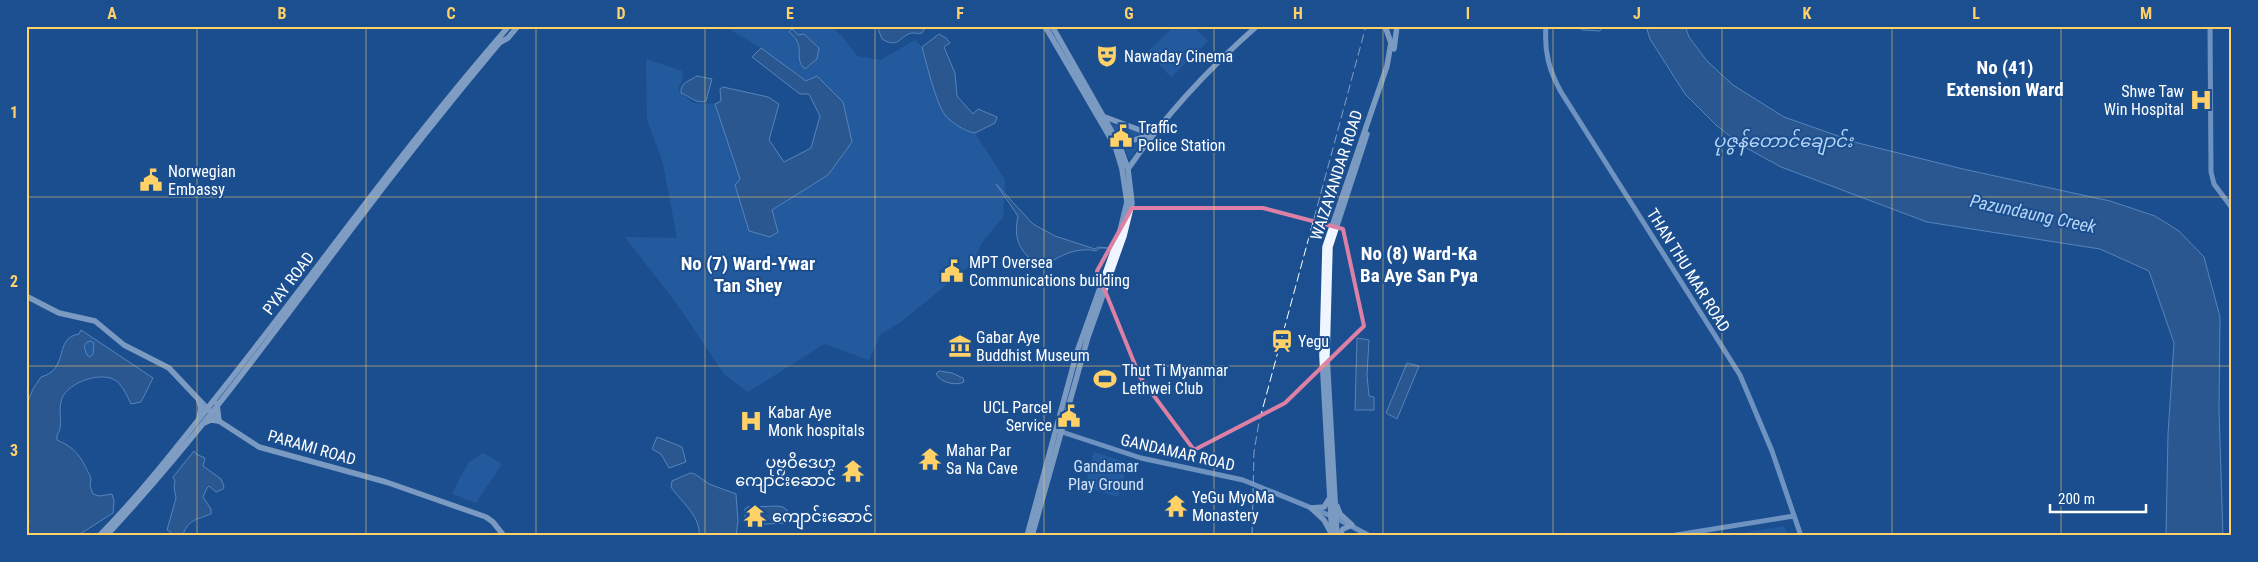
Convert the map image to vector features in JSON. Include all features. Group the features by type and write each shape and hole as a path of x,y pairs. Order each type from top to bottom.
{"highway":[{"name":"PYAY ROAD","path":"98,536 125,512 163,473 439,108 497,42 514,26"},
{"path":"199,401 215,403 219,421 211,420 200,423 199,401"},
{"name":"PYAY ROAD","path":"106,536 125,512"}],"main road":[{"path":"497,42 508,26"},
{"path":"497,42 508,38 518,26"},
{"path":"1046,26 1063,50"},
{"path":"1032,536 1077,352 1125,214 1126,193 1117,145 1063,50 1052,26"},
{"path":"1128,169 1156,128 1199,80 1257,26"},
{"path":"1385,26 1391,43 1389,67"},
{"path":"1389,67 1397,26"},
{"name":"THAN THU MAR ROAD","path":"1546,26 1545,49 1552,74 1740,375 1762,425 1801,536"},
{"path":"2210,26 2211,172 2214,184 2232,208"},
{"name":"WAIZAYANDAR ROAD","path":"1338,536 1332,498 1322,356 1325,247 1389,67"},
{"path":"1058,431 1088,337 1129,221 1132,199 1128,169 1105,117 1086,91"},
{"path":"1105,117 1145,132 1156,128"},
{"path":"1117,145 1152,134"},
{"name":"PARAMI ROAD","path":"26,296 58,313 95,321 124,344 169,368 183,380 199,401 219,421 259,447 386,482 486,517 493,522 504,536"},
{"name":"GANDAMAR ROAD","path":"1058,431 1141,458 1243,480 1334,517 1370,536"},
{"path":"1311,508 1324,507 1332,498 1340,514 1352,525 1343,529 1338,536"},
{"path":"1311,508 1324,520 1332,536"},
{"path":"1670,536 1794,516"},
{"name":"WAIZAYANDAR ROAD","path":"1332,536 1334,517"},
{"path":"1027,536 1034,522"}],"highlighted area":[{"path":"1132,208 1263,208 1343,229 1364,326 1285,403 1194,450 1140,377 1097,271"}],"green space":[{"path":"724,26 830,26 842,36 857,56 881,60 915,40 922,47 931,78 965,131 975,133 1005,180 1003,217 981,244 974,262 901,322 881,334 869,360 824,344 748,392 724,374 677,304 625,237 677,238 663,163 647,120 646,59 682,71 683,80 679,86 679,92 693,103 715,104 741,179 772,211 828,175 851,142 806,81 761,48"},
{"path":"1175,26 1193,26 1208,41 1171,77 1147,52"},
{"path":"1111,124 1143,134 1120,139"},
{"path":"1145,139 1129,159 1124,146"},
{"path":"91,341 94,343 93,355 90,357 87,355 84,346 87,342"},
{"name":"Gandamar Play Ground","path":"1094,452 1128,463 1118,497 1085,487"},
{"path":"483,453 502,464 476,503 452,494 468,463"},
{"path":"1784,526 1788,536 1724,536"}],"water":[{"path":"877,26 926,26 922,33 909,34 893,43 882,39"},
{"path":"1646,26 1685,26 1689,37 1707,61 1733,85 1784,117 1858,143 1963,169 2110,201 2155,216 2179,231 2204,257 2220,317 2219,409 2223,536 2166,536 2168,434 2174,343 2149,271 2100,249 1927,222 1781,167 1741,145 1716,125 1685,94 1650,39"},
{"path":"792,29 798,35 804,34 819,48 817,59 805,69 801,65 798,42 789,32"},
{"path":"939,34 950,43 944,47 955,73 957,96 973,114 978,109 997,117 995,123 975,133 963,129 951,121 945,115 938,101 922,47"},
{"path":"761,48 806,81 817,76 843,102 852,142 828,175 772,210 778,232 770,237 749,231 735,185 740,179 715,104 721,101 720,89 723,87 768,97 779,104 769,140 784,162 811,148 820,116 809,94 800,94 752,57"},
{"path":"697,76 712,79 706,101 696,101 681,93 682,86"},
{"path":"996,184 1033,224 1055,236 1095,249 1098,247 1108,248 1099,248 1096,251 1073,252 1045,265 1037,266 1026,255 1019,244 1016,232 1018,216"},
{"path":"81,330 153,378 141,402 131,404 119,383 106,377 90,378 82,381 68,390 63,396 60,406 61,424 57,440 70,447 81,460 91,478 90,486 93,494 99,496 112,494 114,501 113,513 77,536 26,536 29,521 26,506 26,406 33,389 41,377 50,373 56,367 66,341 79,334","holes":["91,341 94,343 93,354 90,357 87,355 84,346 87,342"]},
{"path":"1357,338 1369,340 1367,375 1369,396 1374,397 1374,410 1355,410"},
{"path":"1407,363 1419,366 1397,419 1386,413"},
{"path":"939,371 952,373 963,378 964,382 957,384 945,382 936,374"},
{"path":"657,437 682,447 686,462 669,468 661,454 652,449"},
{"path":"194,451 205,458 203,466 221,479 224,486 223,489 216,492 209,486 207,488 203,497 211,509 211,514 190,523 183,535 170,536 171,532 167,530 176,498 173,477"},
{"path":"690,473 695,474 709,484 736,494 738,521 736,536 699,536 699,529 694,516 671,487 672,481"},
{"path":"747,507 783,507 788,511 786,523 750,525 745,521 745,509"}],"waterway":[{"path":"1575,26 1583,30 1600,31 1605,26"}],"railway":[{"path":"1252,536 1254,452 1259,422 1366,26"}],"place":[{"name":"Nawaday Cinema","path":"1107,56"},
{"name":"Shwe Taw Win Hospital","path":"2201,100"},
{"name":"Traffic Police Station","path":"1121,136"},
{"name":"Norwegian Embassy","path":"151,180"},
{"name":"MPT Oversea Communications building","path":"952,271"},
{"name":"Yegu","path":"1282,341"},
{"name":"Gabar Aye Buddhist Museum","path":"960,346"},
{"name":"Thut Ti Myanmar Lethwei Club","path":"1105,379"},
{"name":"UCL Parcel Service","path":"1069,416"},
{"name":"Kabar Aye Monk hospitals","path":"751,421"},
{"name":"Mahar Par Sa Na Cave","path":"930,459"},
{"name":"ပုဗ္ဗဝိဒေဟ ကျောင်းဆောင်","path":"853,471"},
{"name":"YeGu MyoMa Monastery","path":"1176,506"},
{"name":"ကျောင်းဆောင်","path":"755,516"}],"district":[{"name":"No (41) Extension Ward","path":"2005,78"},
{"name":"No (8) Ward-Ka Ba Aye San Pya","path":"1419,264"},
{"name":"No (7) Ward-Ywar Tan Shey","path":"748,274"}],"water label":[{"name":"ပုဇွန်တောင်ချောင်း","path":"1783,141"},
{"name":"Pazundaung Creek","path":"2033,214"}]}
